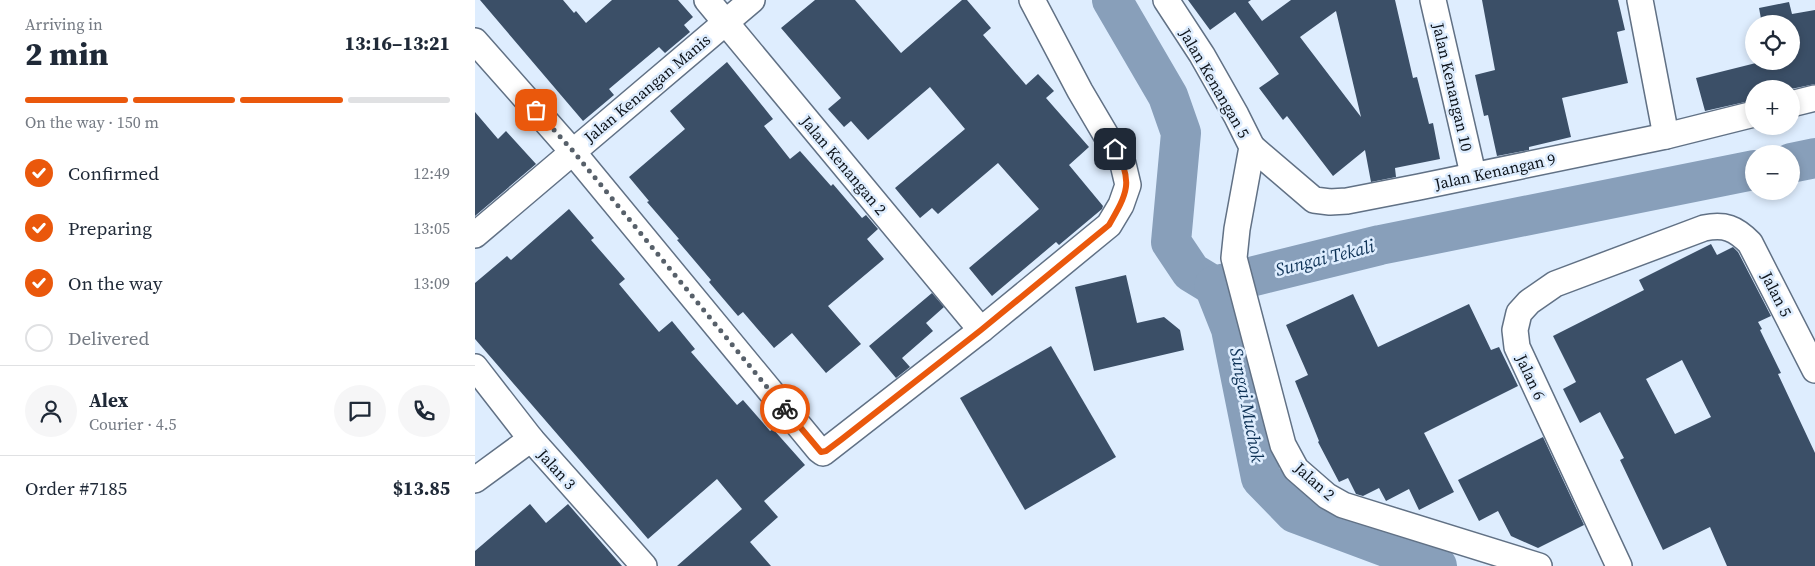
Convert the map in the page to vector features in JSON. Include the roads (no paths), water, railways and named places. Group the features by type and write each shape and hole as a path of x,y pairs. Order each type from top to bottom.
{"street":[{"name":"Jalan Kenangan 2","path":"707,0 981,330"},
{"name":"Jalan Kenangan Manis","path":"475,235 752,0"},
{"path":"475,41 573,151 821,452 826,451 981,330 1109,225 1121,205 1127,185 1123,164 1080,91 1032,0"},
{"name":"Jalan Kenangan 5","path":"1166,0 1202,55 1236,115 1252,148 1237,229 1234,258"},
{"name":"Jalan Kenangan 10","path":"1433,0 1473,174"},
{"path":"1640,0 1666,136"},
{"path":"1800,102 1815,98"},
{"name":"Jalan Kenangan 9","path":"1252,148 1314,200 1330,202 1347,201 1666,136 1745,116"},
{"name":"Jalan 6","path":"1619,566 1517,347 1515,330 1519,313 1529,302 1555,284 1704,228 1717,226 1729,228"},
{"name":"Jalan 5","path":"1729,228 1750,243 1815,370"},
{"name":"Jalan 2","path":"1234,258 1246,310 1283,446 1296,469 1327,496 1343,504 1539,566"},
{"name":"Jalan 3","path":"475,367 531,439 645,566"},
{"path":"475,480 531,439"}],"waterway":[{"name":"Sungai Tekali","path":"1112,0 1168,96 1181,133 1171,242 1191,272 1214,286 1380,245 1745,172"},
{"name":"Sungai Tekali","path":"1800,161 1815,158"},
{"name":"Sungai Muchok","path":"1214,286 1231,329 1261,478 1295,513 1437,566"}]}
